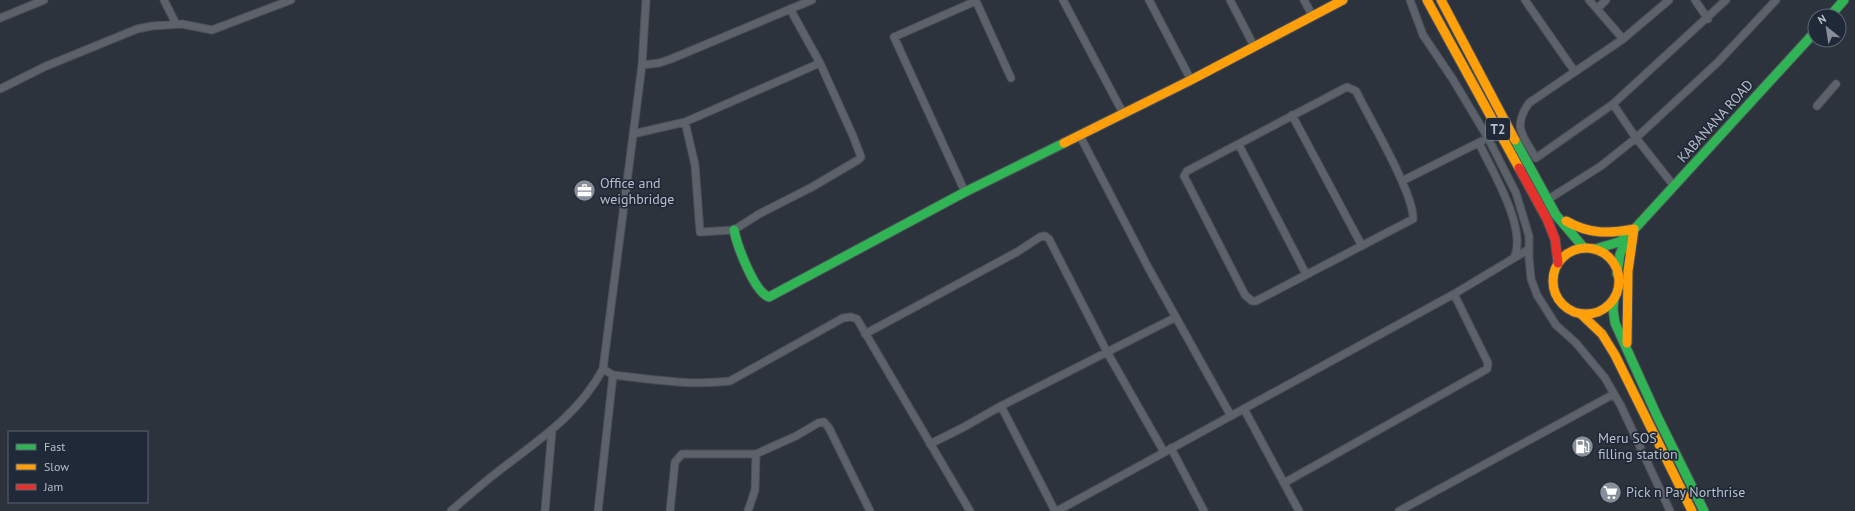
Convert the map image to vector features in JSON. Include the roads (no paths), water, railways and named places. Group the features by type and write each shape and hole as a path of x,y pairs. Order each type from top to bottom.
{"main road":[{"path":"734,230 741,259 751,276 766,296 769,297 965,192 1191,80 1344,0"},
{"name":"T2","path":"1427,0 1547,219 1555,240 1558,263 1553,277 1557,297 1567,308 1581,314 1602,334 1615,355 1692,511"},
{"name":"T2","path":"1441,0 1547,200 1556,215 1584,248"},
{"path":"1837,8 1844,0"},
{"name":"KABANANA ROAD","path":"1632,232 1807,41"},
{"path":"1556,215 1580,230 1607,235 1632,232"},
{"path":"1558,263 1567,254 1584,248 1595,249 1619,242 1632,232"},
{"path":"1617,274 1618,260 1622,247 1632,232"},
{"path":"1627,348 1628,269 1632,232"},
{"path":"1595,249 1609,259 1617,274 1619,282 1613,309 1616,323 1658,418 1704,511"},
{"path":"1581,314 1598,313 1607,307 1614,299"}],"street":[{"path":"0,18 41,0"},
{"path":"164,0 176,24"},
{"path":"0,89 44,67 137,29 176,24 212,30 290,0"},
{"path":"451,511 491,476 552,430 581,403 603,369 642,65 646,0"},
{"path":"642,65 659,63 671,59 812,0"},
{"path":"1063,0 1123,113"},
{"path":"1149,0 1191,80"},
{"path":"1230,0 1254,46"},
{"path":"1304,0 1312,16"},
{"path":"1410,0 1423,35 1452,78 1488,138 1516,193 1529,236 1531,279 1537,295 1556,325 1576,343 1593,362 1614,394 1670,511"},
{"path":"1525,0 1575,72"},
{"path":"1589,0 1623,39"},
{"path":"1597,9 1606,0"},
{"path":"1669,0 1623,39 1529,103 1521,114 1520,123 1522,135 1536,158 1613,104 1708,19 1726,0"},
{"path":"1694,0 1708,19"},
{"path":"1547,200 1601,166 1636,138 1718,62 1775,0"},
{"path":"965,192 894,37 976,1 1011,78"},
{"path":"685,122 695,165 700,232 734,230 759,214 819,183 861,157 820,63 790,9"},
{"path":"633,134 685,122 820,63"},
{"path":"1817,106 1836,84"},
{"path":"1347,87 1353,89 1402,181 1412,207 1413,219 1256,301 1252,300 1245,295 1184,176 1187,171 1239,145 1292,115 1347,87"},
{"path":"1613,104 1636,138 1674,186"},
{"path":"1292,115 1362,246"},
{"path":"1080,136 1176,318 1231,416"},
{"path":"1402,181 1488,138"},
{"path":"1479,143 1510,210 1516,237 1516,254 1514,258"},
{"path":"1239,145 1306,274"},
{"path":"865,334 1017,252 1040,237 1045,236 1049,239 1107,352 1204,511"},
{"path":"1001,406 1056,511 1454,294 1529,249"},
{"path":"1284,483 1487,369 1488,363 1454,294"},
{"path":"603,369 613,375 692,383 730,381 843,318 851,317 857,319 970,511"},
{"path":"930,444 1001,406 1176,318"},
{"path":"598,511 613,375"},
{"path":"1399,511 1614,394"},
{"path":"1244,409 1299,511"},
{"path":"670,511 675,462 682,454 756,454 796,436 818,423 824,422 829,428 870,511"},
{"path":"545,511 552,430"},
{"path":"748,511 755,490 756,454"},
{"path":"1412,504 1416,511"}],"place":[{"name":"Office and weighbridge","path":"585,191"},
{"name":"Meru SOS filling station","path":"1582,446"},
{"name":"Pick n Pay Northrise","path":"1611,492"}]}
